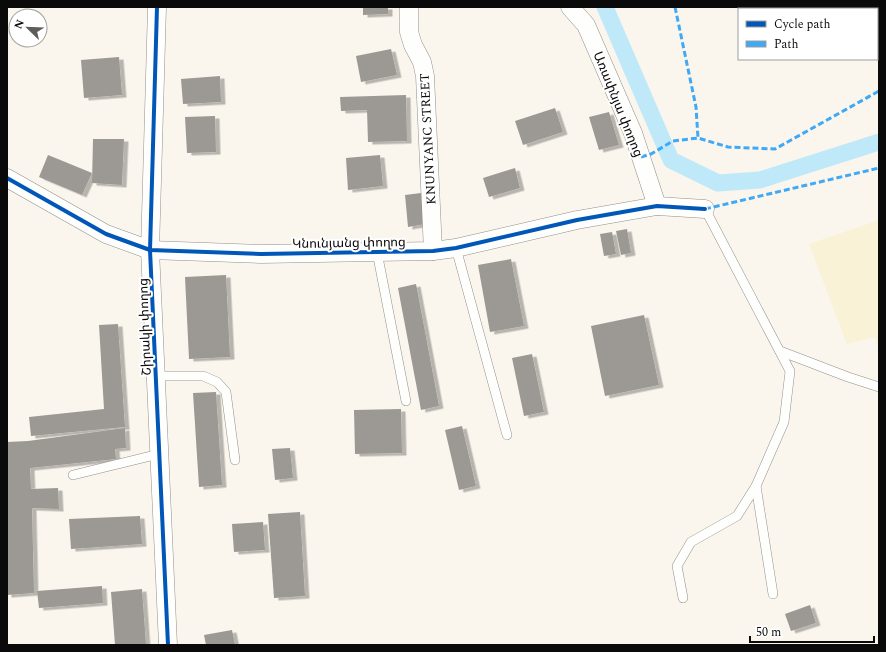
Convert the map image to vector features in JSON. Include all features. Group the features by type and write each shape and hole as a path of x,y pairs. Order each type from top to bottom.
{"street":[{"name":"Շիրակի փողոց","path":"157,7 150,250 168,645"},
{"name":"KNUNYANC STREET","path":"409,7 409,32 413,46 422,62 426,76 433,250"},
{"name":"Առափնյա փողոց","path":"570,7 586,25 633,133 657,206"},
{"name":"Կնունյանց փողոց","path":"7,178 106,234 150,250 261,254 433,250 456,248 577,220 657,206 705,209"}],"lane":[{"path":"682,598 677,566 692,542 737,516 756,486 784,422 790,371 705,209"},
{"path":"456,248 507,436"},
{"path":"377,252 406,401"},
{"path":"780,351 879,387"},
{"path":"156,376 203,376 217,382 226,392 235,460"},
{"path":"72,475 159,454"},
{"path":"756,486 773,594"}],"shaded area":[{"path":"879,220 879,352 875,337 847,344 809,244"}],"building":[{"path":"363,7 388,7 388,14 363,15"},
{"path":"391,49 397,75 361,82 356,56"},
{"path":"119,57 122,95 84,98 81,60"},
{"path":"220,76 221,102 183,104 181,79"},
{"path":"406,95 407,141 368,142 367,110 341,111 340,97"},
{"path":"555,108 563,132 523,145 515,121"},
{"path":"609,112 619,145 599,150 589,117"},
{"path":"215,116 216,152 187,153 185,117"},
{"path":"93,139 124,139 122,185 92,183"},
{"path":"48,155 92,173 82,195 39,177"},
{"path":"380,155 383,186 348,190 346,158"},
{"path":"515,168 520,188 489,197 483,178"},
{"path":"421,193 425,224 408,227 405,195"},
{"path":"627,229 631,253 621,255 616,231"},
{"path":"612,232 616,254 604,256 600,234"},
{"path":"511,259 524,326 490,332 478,265"},
{"path":"226,275 230,357 189,359 185,277"},
{"path":"416,284 439,406 421,410 398,288"},
{"path":"644,315 659,385 605,396 591,326"},
{"path":"118,324 125,427 31,436 29,417 104,409 99,325"},
{"path":"532,354 544,412 524,416 512,358"},
{"path":"216,392 222,485 199,487 193,393"},
{"path":"401,409 402,453 355,454 354,410"},
{"path":"462,426 476,486 459,490 445,430"},
{"path":"125,428 126,448 115,449 116,459 30,468 31,489 58,488 59,509 32,508 34,593 7,595 7,442 28,441"},
{"path":"290,448 293,478 275,480 272,449"},
{"path":"300,512 305,596 274,598 268,514"},
{"path":"140,516 142,544 71,549 69,519"},
{"path":"263,522 265,550 234,552 232,524"},
{"path":"102,586 103,603 39,608 37,591"},
{"path":"142,589 146,645 115,645 111,592"},
{"path":"810,605 816,623 791,631 785,614"},
{"path":"232,630 235,645 206,645 204,635"}],"waterway":[{"path":"605,7 671,160 718,183 760,180 879,142"}],"marked path":[{"path":"675,7 696,107 698,138"},
{"path":"641,157 651,154 673,141 698,138 728,147 775,149 879,91"},
{"path":"705,209 879,168"}],"cycle path":[{"path":"157,7 150,250 168,645"},
{"path":"7,178 106,234 150,250 261,254 433,251 456,248 577,220 657,206 705,209"}]}
